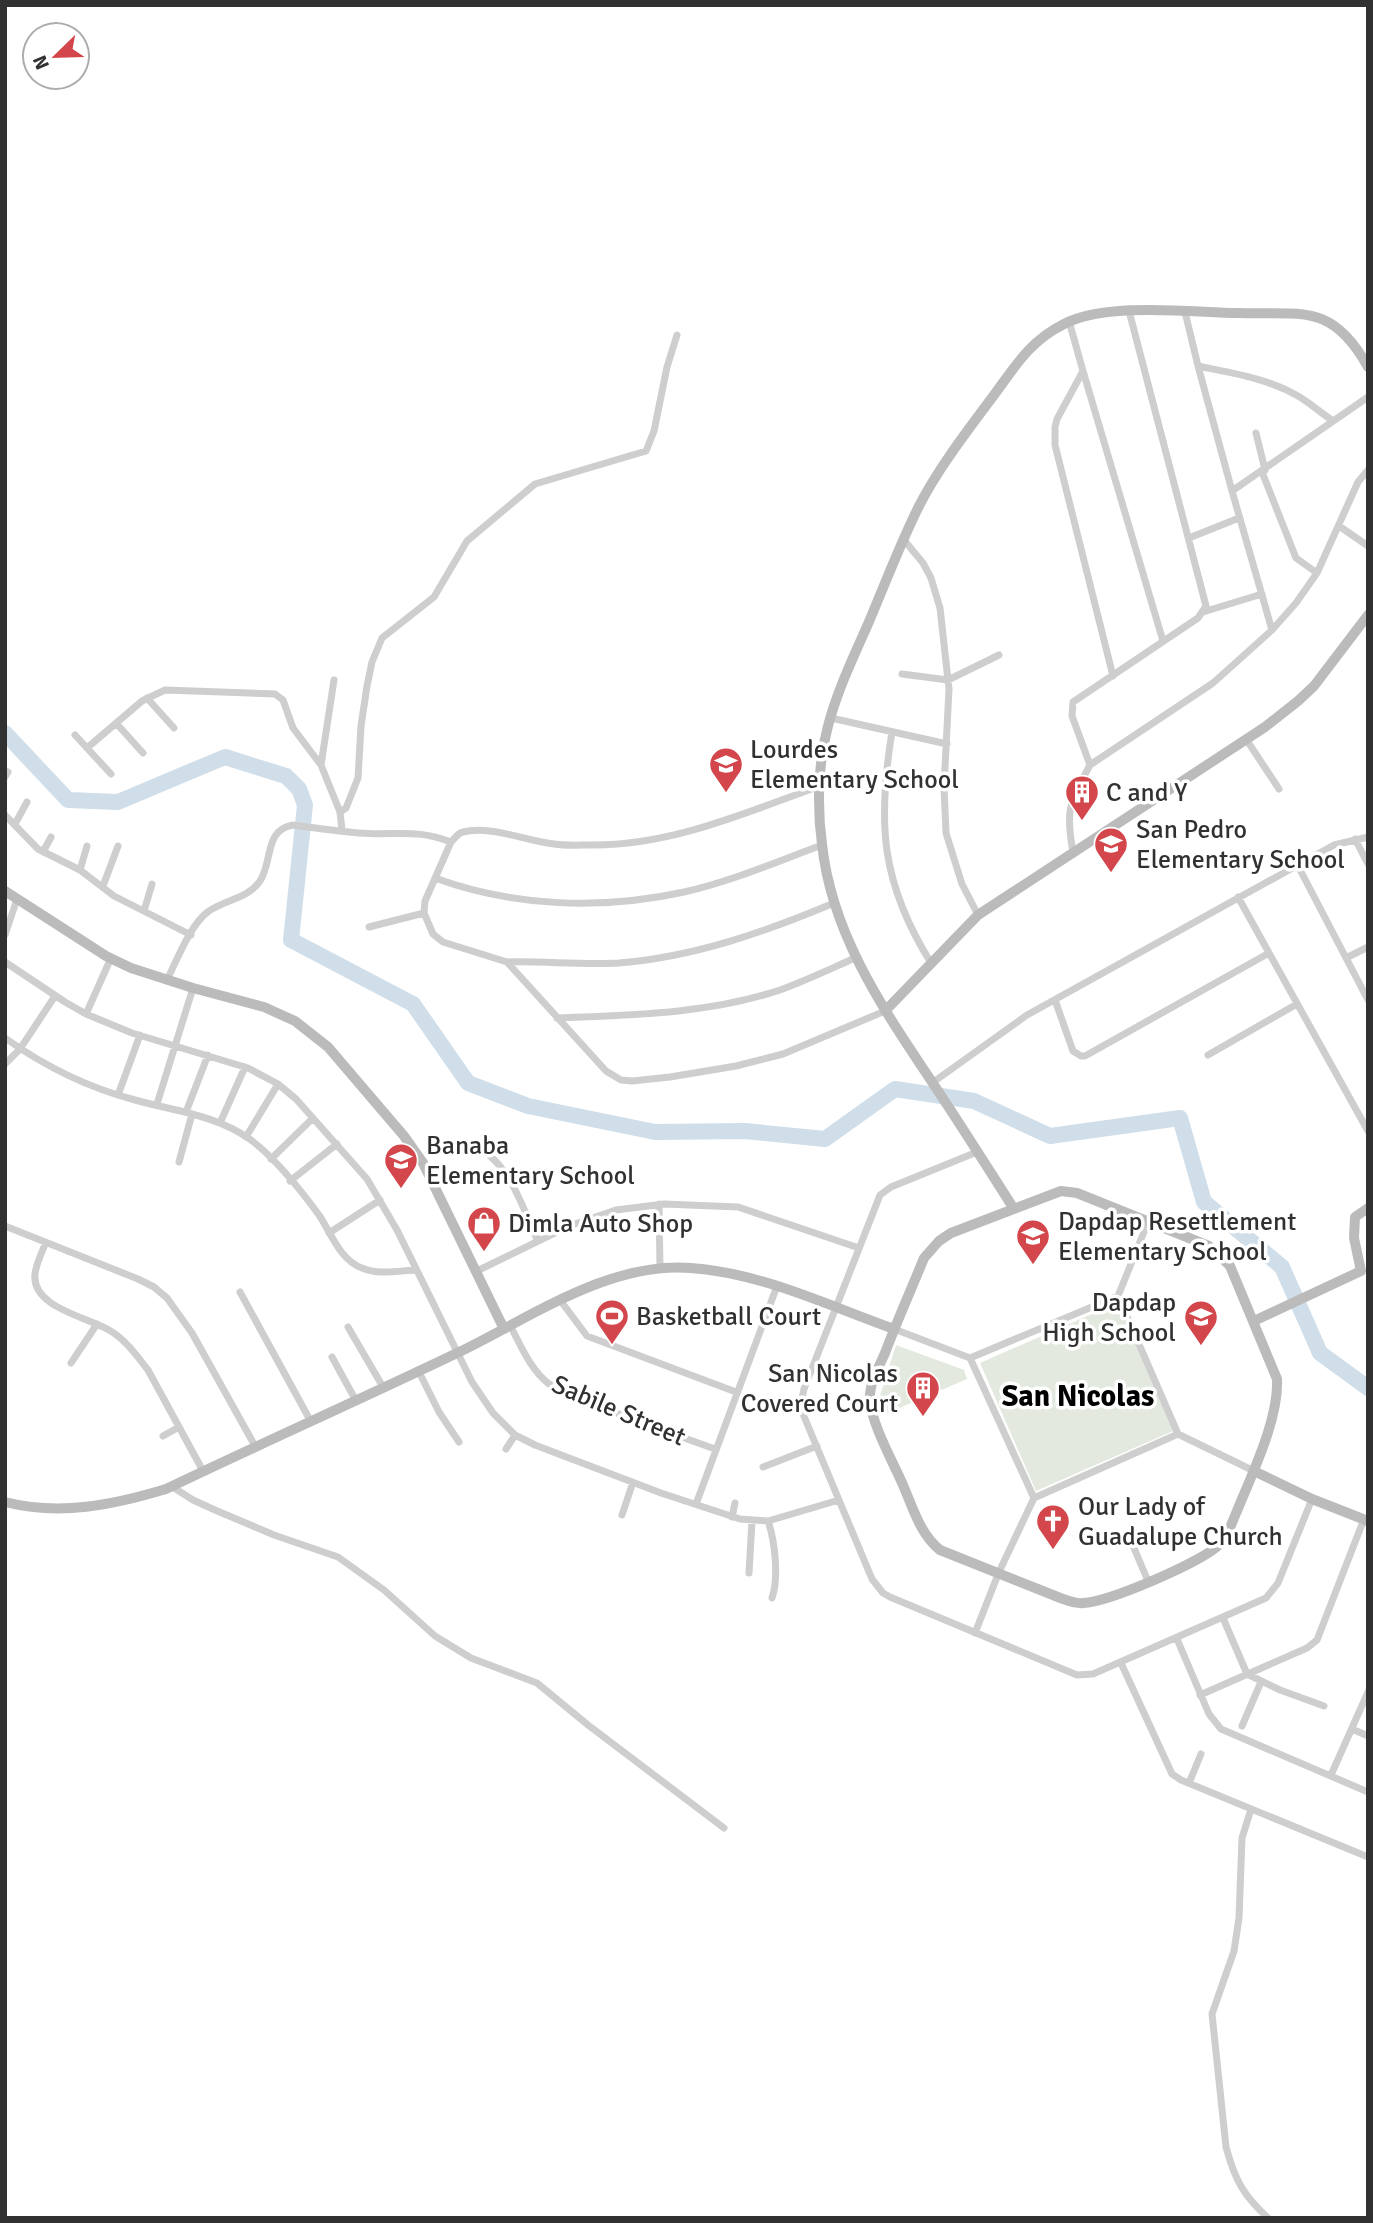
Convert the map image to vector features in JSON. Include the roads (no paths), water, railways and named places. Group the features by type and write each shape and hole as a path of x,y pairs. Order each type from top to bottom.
{"street":[{"path":"1090,765 1072,716 1071,708 1077,697 1198,618 1206,606 1129,311"},
{"path":"1014,1209 885,1011 855,958 834,903 821,845 820,786 826,731 842,684 920,503 1028,349 1069,321 1129,311 1311,314 1342,330 1368,367"},
{"path":"1185,312 1231,491 1272,630"},
{"path":"1069,321 1163,641"},
{"path":"340,812 346,808 358,778 361,726 369,674 382,638 434,597 467,541 535,484 646,451 654,431 667,367 677,335"},
{"path":"1198,366 1279,387 1299,396 1333,421"},
{"path":"1083,371 1057,419 1055,445 1113,676"},
{"path":"1231,491 1368,397"},
{"path":"1256,433 1263,471 1296,558 1317,573"},
{"path":"1073,852 1068,822 1072,800 1090,765 1213,683 1272,630 1297,603 1317,573 1358,482 1368,470"},
{"path":"1189,538 1239,518"},
{"path":"1339,526 1368,546"},
{"path":"904,540 923,563 936,592 948,680 944,787 946,833 962,884 978,915"},
{"path":"1203,612 1262,594"},
{"path":"507,962 606,1071 621,1080 670,1077 736,1066 783,1054 885,1011 978,915 1246,739 1298,701 1314,686 1368,615"},
{"path":"902,674 948,680 999,655"},
{"path":"321,765 334,680"},
{"path":"87,748 147,698 165,690 275,694 283,700 293,728 321,765 340,812 342,830"},
{"path":"147,698 174,728"},
{"path":"831,718 947,744"},
{"path":"116,723 142,753"},
{"path":"892,732 885,778 883,831 888,863 900,903 930,963"},
{"path":"75,736 111,774"},
{"path":"1246,739 1279,789"},
{"path":"820,786 717,822 664,837 609,845 556,845 494,832 464,832 457,835 452,842 425,901 424,913 433,934 443,942 507,962 618,963 655,959 772,929 834,903"},
{"path":"15,824 27,802"},
{"path":"5,815 43,852 80,870 114,896 191,935"},
{"path":"167,980 191,935 209,911 243,897 254,888 262,876 273,836 281,829 293,825 359,833 416,832 452,842"},
{"path":"43,852 51,837"},
{"path":"935,1086 1027,1015 1297,864 1334,845 1368,837"},
{"path":"1355,839 1368,864"},
{"path":"435,878 461,888 519,899 551,902 631,901 685,891 744,875 821,845"},
{"path":"80,870 87,846"},
{"path":"103,886 118,846"},
{"path":"1297,864 1368,1000"},
{"path":"144,911 152,884"},
{"path":"5,891 131,968 264,1007 295,1021 328,1047 404,1136 423,1163 507,1327"},
{"path":"1238,897 1368,1131"},
{"path":"5,934 17,899"},
{"path":"369,927 424,913"},
{"path":"1346,958 1368,947"},
{"path":"1055,999 1073,1051 1085,1056 1269,953"},
{"path":"86,1014 111,958"},
{"path":"556,1018 651,1015 699,1009 781,989 855,958"},
{"path":"5,962 86,1014 140,1035 245,1067 278,1084 313,1118 367,1179 397,1230 456,1353 494,1413 514,1435 732,1517 768,1521 839,1500"},
{"path":"157,1104 193,988"},
{"path":"5,1064 20,1049 55,996"},
{"path":"1208,1055 1297,1004"},
{"path":"118,1095 140,1035"},
{"path":"5,1038 20,1049 79,1080 118,1095 220,1123 246,1137 271,1159 319,1216 347,1259 363,1269 386,1272 415,1270"},
{"path":"179,1162 189,1113 208,1055"},
{"path":"220,1123 245,1067"},
{"path":"246,1137 278,1084"},
{"path":"271,1159 313,1118"},
{"path":"290,1181 337,1144"},
{"path":"977,1152 882,1192 804,1389 801,1404 803,1414 872,1579 883,1593 1077,1675 1093,1674 1258,1603 1272,1592 1312,1499"},
{"path":"490,1156 509,1180 538,1241"},
{"path":"1070,1191 1209,1246 1230,1266 1277,1379 1278,1393 1254,1471 1221,1543 1195,1560 1100,1601 1081,1604 1063,1599 940,1550 932,1544 921,1527 871,1411 869,1398 873,1382 924,1258 939,1241 951,1233 1014,1209 1051,1193 1070,1191"},
{"path":"330,1233 380,1200"},
{"path":"477,1271 569,1226 616,1210 659,1204 738,1206 859,1248"},
{"path":"659,1204 660,1269"},
{"path":"1254,1321 1365,1275 1354,1238 1355,1217 1368,1209"},
{"path":"5,1502 30,1508 76,1509 122,1503 171,1486 456,1353 560,1300 623,1275 660,1269 690,1268 725,1272 778,1286 970,1358 1118,1296 1148,1222"},
{"path":"5,1226 138,1279 167,1298 192,1333 255,1446"},
{"path":"46,1242 35,1273 39,1291 49,1303 112,1332 138,1357 148,1370 203,1471"},
{"path":"695,1504 778,1286"},
{"path":"240,1292 310,1420"},
{"path":"1118,1296 1178,1434 1312,1499 1366,1520 1320,1636 1307,1648 1200,1695"},
{"path":"560,1300 587,1336 736,1392"},
{"path":"71,1363 97,1324"},
{"path":"348,1327 383,1387"},
{"name":"Sabile Street","path":"507,1327 528,1362 549,1384 625,1417 715,1449"},
{"path":"332,1357 355,1399"},
{"path":"970,1358 1034,1498"},
{"path":"418,1370 458,1442"},
{"path":"163,1436 179,1427"},
{"path":"975,1633 1034,1498 1178,1434"},
{"path":"506,1449 514,1435"},
{"path":"763,1467 817,1446"},
{"path":"622,1515 633,1482"},
{"path":"171,1486 215,1510 274,1535 338,1557 384,1590 435,1636 471,1658 537,1683 724,1828"},
{"path":"732,1517 735,1503"},
{"path":"749,1573 752,1521"},
{"path":"768,1521 775,1546 775,1590 772,1598"},
{"path":"1131,1541 1149,1581"},
{"path":"1223,1618 1247,1674 1324,1706"},
{"path":"1177,1639 1209,1714 1221,1729 1368,1792"},
{"path":"1121,1663 1172,1774 1368,1857"},
{"path":"1242,1726 1261,1682"},
{"path":"1331,1775 1368,1692"},
{"path":"1352,1729 1368,1736"},
{"path":"1189,1783 1201,1754"},
{"path":"1251,1809 1242,1838 1239,1918 1234,1951 1212,2014 1228,2157 1247,2198 1268,2218"}],"waterway":[{"path":"5,733 68,800 118,802 225,757 286,776 299,789 305,805 291,940 413,1004 468,1083 528,1106 655,1132 745,1131 825,1139 895,1089 974,1101 1050,1136 1180,1118 1204,1202 1282,1267 1320,1353 1368,1388"}],"place":[{"name":"Lourdes Elementary School","path":"726,794"},
{"name":"C and Y","path":"1082,822"},
{"name":"San Pedro Elementary School","path":"1111,874"},
{"name":"Banaba Elementary School","path":"401,1190"},
{"name":"Dimla Auto Shop","path":"484,1253"},
{"name":"Dapdap Resettlement Elementary School","path":"1033,1266"},
{"name":"Basketball Court","path":"612,1346"},
{"name":"Dapdap High School","path":"1201,1347"},
{"name":"San Nicolas Covered Court","path":"923,1418"},
{"name":"Our Lady of Guadalupe Church","path":"1053,1551"}],"district":[{"name":"San Nicolas","path":"1078,1396"}]}
